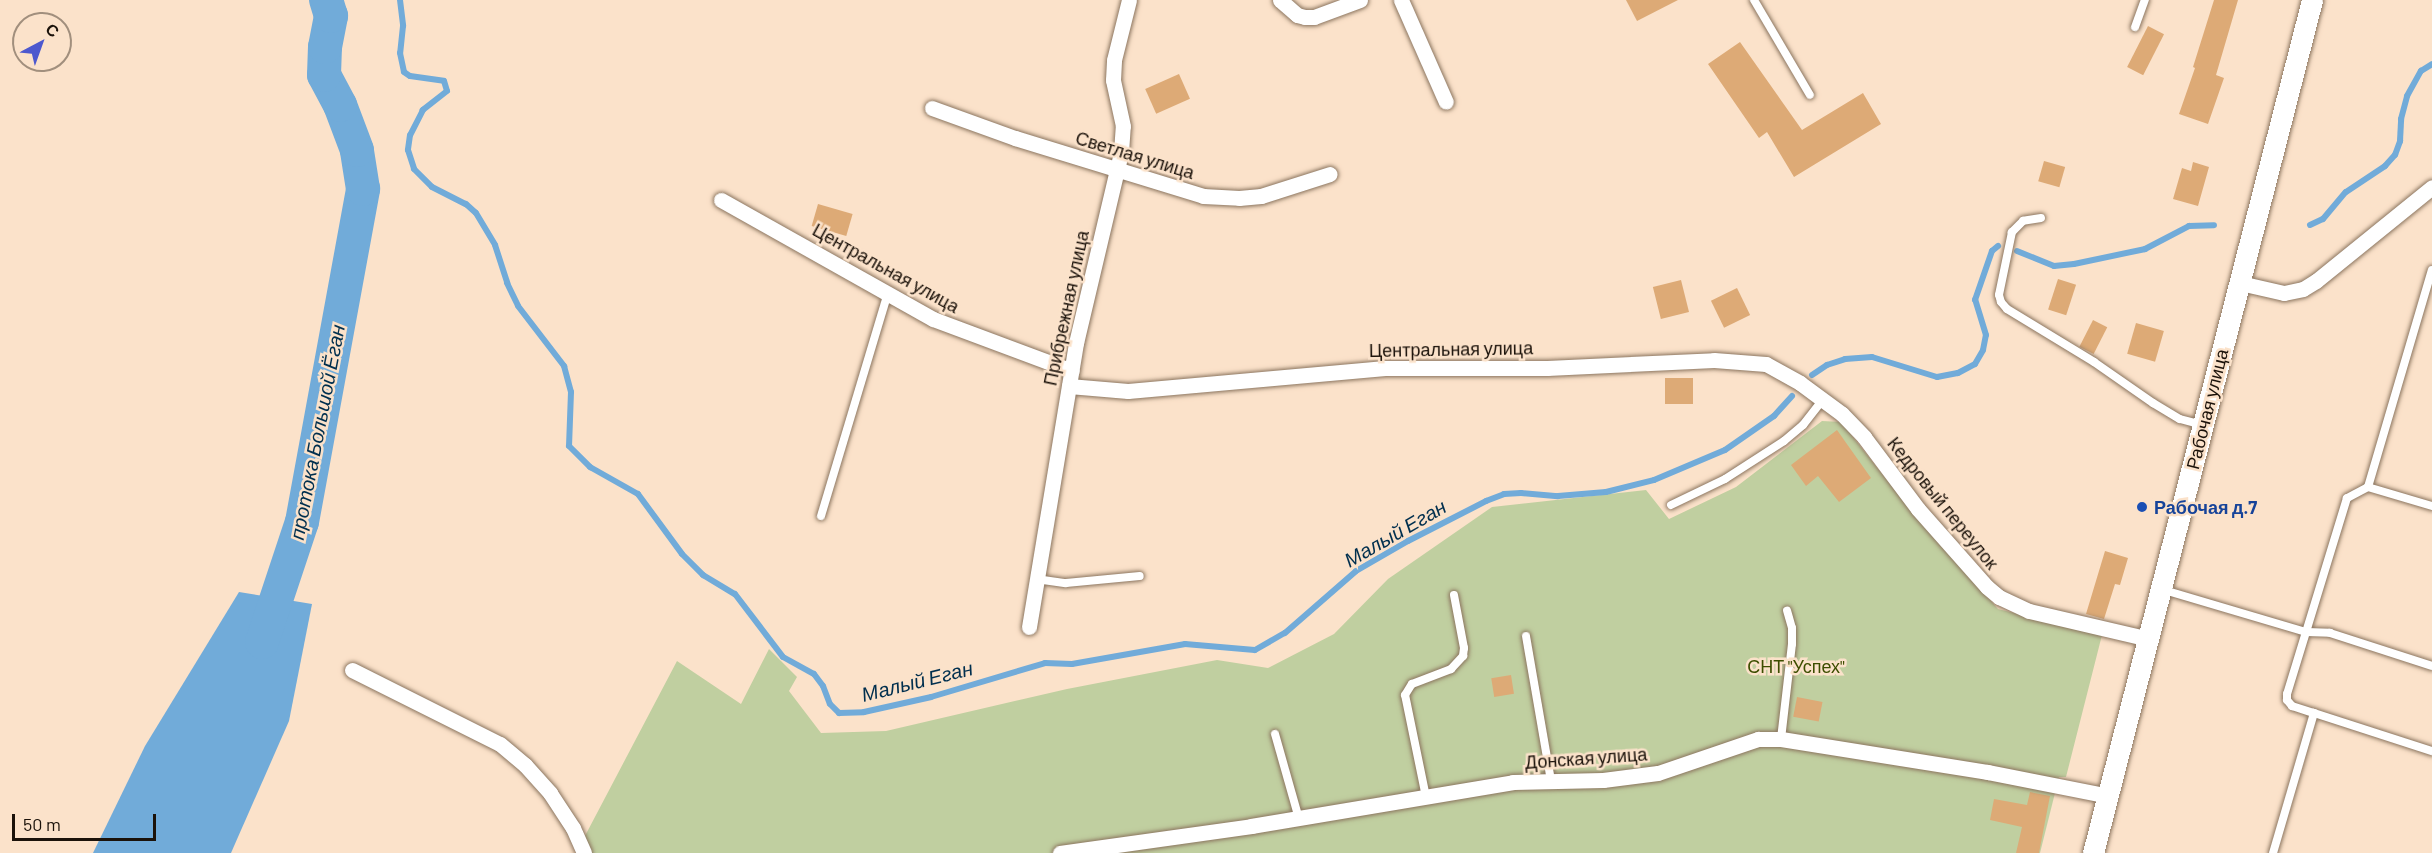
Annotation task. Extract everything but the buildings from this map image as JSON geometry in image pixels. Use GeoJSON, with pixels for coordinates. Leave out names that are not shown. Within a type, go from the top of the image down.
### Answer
{"type":"FeatureCollection","features":[{"type":"Feature","properties":{"kind":"street","name":"Прибрежная улица"},"geometry":{"type":"LineString","coordinates":[[1029,627],[1071,378],[1117,168],[1123,126],[1113,80],[1114,60],[1129,0]]}},
{"type":"Feature","properties":{"kind":"street"},"geometry":{"type":"LineString","coordinates":[[1280,0],[1297,15],[1305,17],[1314,17],[1360,0]]}},
{"type":"Feature","properties":{"kind":"street"},"geometry":{"type":"LineString","coordinates":[[1401,0],[1446,102]]}},
{"type":"Feature","properties":{"kind":"street","name":"Рабочая улица"},"geometry":{"type":"LineString","coordinates":[[2093,853],[2312,0]]}},
{"type":"Feature","properties":{"kind":"street","name":"Светлая улица"},"geometry":{"type":"LineString","coordinates":[[932,108],[1015,138],[1203,196],[1220,198],[1261,196],[1330,174]]}},
{"type":"Feature","properties":{"kind":"street"},"geometry":{"type":"LineString","coordinates":[[2240,283],[2275,292],[2293,292],[2303,289],[2332,269],[2432,187]]}},
{"type":"Feature","properties":{"kind":"street","name":"Центральная улица"},"geometry":{"type":"LineString","coordinates":[[721,200],[933,319],[1071,378],[1128,391],[1385,368],[1547,368],[1714,360],[1766,364],[1783,372],[1823,399]]}},
{"type":"Feature","properties":{"kind":"street","name":"Кедровый переулок"},"geometry":{"type":"LineString","coordinates":[[1823,399],[1864,436],[1918,509],[1987,587],[2000,597],[2029,611],[2149,639]]}},
{"type":"Feature","properties":{"kind":"street"},"geometry":{"type":"LineString","coordinates":[[352,670],[500,744],[525,765],[550,793],[573,828],[584,853]]}},
{"type":"Feature","properties":{"kind":"street","name":"Донская улица"},"geometry":{"type":"LineString","coordinates":[[1060,853],[1299,819],[1513,782],[1603,780],[1658,773],[1737,744],[1758,739],[1781,739],[2049,783],[2109,796]]}},
{"type":"Feature","properties":{"kind":"lane"},"geometry":{"type":"LineString","coordinates":[[1754,0],[1810,95]]}},
{"type":"Feature","properties":{"kind":"lane"},"geometry":{"type":"LineString","coordinates":[[2135,27],[2145,0]]}},
{"type":"Feature","properties":{"kind":"lane"},"geometry":{"type":"LineString","coordinates":[[2041,218],[2023,221],[2008,240],[1998,295],[2001,302],[2007,309],[2094,362],[2160,408],[2180,419],[2203,426]]}},
{"type":"Feature","properties":{"kind":"lane"},"geometry":{"type":"LineString","coordinates":[[2368,487],[2432,270]]}},
{"type":"Feature","properties":{"kind":"lane"},"geometry":{"type":"LineString","coordinates":[[821,516],[888,292]]}},
{"type":"Feature","properties":{"kind":"lane"},"geometry":{"type":"LineString","coordinates":[[1671,505],[1725,479],[1775,448],[1803,425],[1823,399]]}},
{"type":"Feature","properties":{"kind":"lane"},"geometry":{"type":"LineString","coordinates":[[2432,506],[2368,487],[2347,498],[2287,694],[2292,706],[2432,751]]}},
{"type":"Feature","properties":{"kind":"lane"},"geometry":{"type":"LineString","coordinates":[[1036,579],[1066,583],[1140,576]]}},
{"type":"Feature","properties":{"kind":"lane"},"geometry":{"type":"LineString","coordinates":[[2162,589],[2306,632],[2330,633],[2432,666]]}},
{"type":"Feature","properties":{"kind":"lane"},"geometry":{"type":"LineString","coordinates":[[1426,797],[1405,695],[1412,684],[1451,669],[1462,656],[1464,648],[1454,595]]}},
{"type":"Feature","properties":{"kind":"lane"},"geometry":{"type":"LineString","coordinates":[[1781,739],[1792,644],[1792,628],[1787,611]]}},
{"type":"Feature","properties":{"kind":"lane"},"geometry":{"type":"LineString","coordinates":[[1526,636],[1551,782]]}},
{"type":"Feature","properties":{"kind":"lane"},"geometry":{"type":"LineString","coordinates":[[2273,853],[2314,713]]}},
{"type":"Feature","properties":{"kind":"lane"},"geometry":{"type":"LineString","coordinates":[[1275,734],[1299,819]]}},
{"type":"Feature","properties":{"kind":"green space","name":"СНТ \"Успех\""},"geometry":{"type":"Polygon","coordinates":[[[1822,421],[1841,422],[1912,512],[1998,609],[2102,635],[2066,777],[2059,777],[2040,853],[576,853],[677,661],[741,704],[769,649],[797,677],[789,691],[821,733],[886,731],[1067,689],[1217,660],[1268,668],[1334,634],[1388,579],[1492,507],[1646,490],[1669,519],[1736,487],[1822,421]]]}},
{"type":"Feature","properties":{"kind":"water"},"geometry":{"type":"Polygon","coordinates":[[[239,592],[312,604],[289,721],[231,853],[93,853],[145,746],[239,592]]]}},
{"type":"Feature","properties":{"kind":"waterway","name":"протока Большой Ёган"},"geometry":{"type":"LineString","coordinates":[[262,642],[302,522],[363,189],[357,150],[340,105],[324,75],[325,47],[331,16],[326,0]]}},
{"type":"Feature","properties":{"kind":"waterway","name":"Малый Еган"},"geometry":{"type":"LineString","coordinates":[[400,0],[403,26],[400,53],[404,72],[410,76],[444,81],[447,91],[423,110],[410,135],[408,150],[414,169],[432,187],[466,204],[476,213],[495,245],[507,283],[518,306],[564,366],[571,392],[569,446],[590,467],[638,494],[682,554],[703,575],[735,594],[783,657],[814,674],[823,686],[830,704],[839,713],[864,712],[931,697],[1045,663],[1072,664],[1185,644],[1255,650],[1285,633],[1356,571],[1486,501],[1504,494],[1558,496],[1606,492],[1654,480],[1725,450],[1774,416],[1792,396]]}},
{"type":"Feature","properties":{"kind":"waterway","name":"Малый Еган"},"geometry":{"type":"LineString","coordinates":[[2310,225],[2323,219],[2346,192],[2385,166],[2395,155],[2400,141],[2401,119],[2407,96],[2421,71],[2432,64]]}},
{"type":"Feature","properties":{"kind":"waterway","name":"Малый Еган"},"geometry":{"type":"LineString","coordinates":[[2017,251],[2054,266],[2074,264],[2145,249],[2189,226],[2214,225]]}},
{"type":"Feature","properties":{"kind":"waterway","name":"Малый Еган"},"geometry":{"type":"LineString","coordinates":[[1812,375],[1827,365],[1845,359],[1872,357],[1937,377],[1958,373],[1975,364],[1983,350],[1986,335],[1975,300],[1992,251],[1998,246]]}},
{"type":"Feature","properties":{"kind":"place","name":"Рабочая д.7"},"geometry":{"type":"Point","coordinates":[2142,507]}}]}
